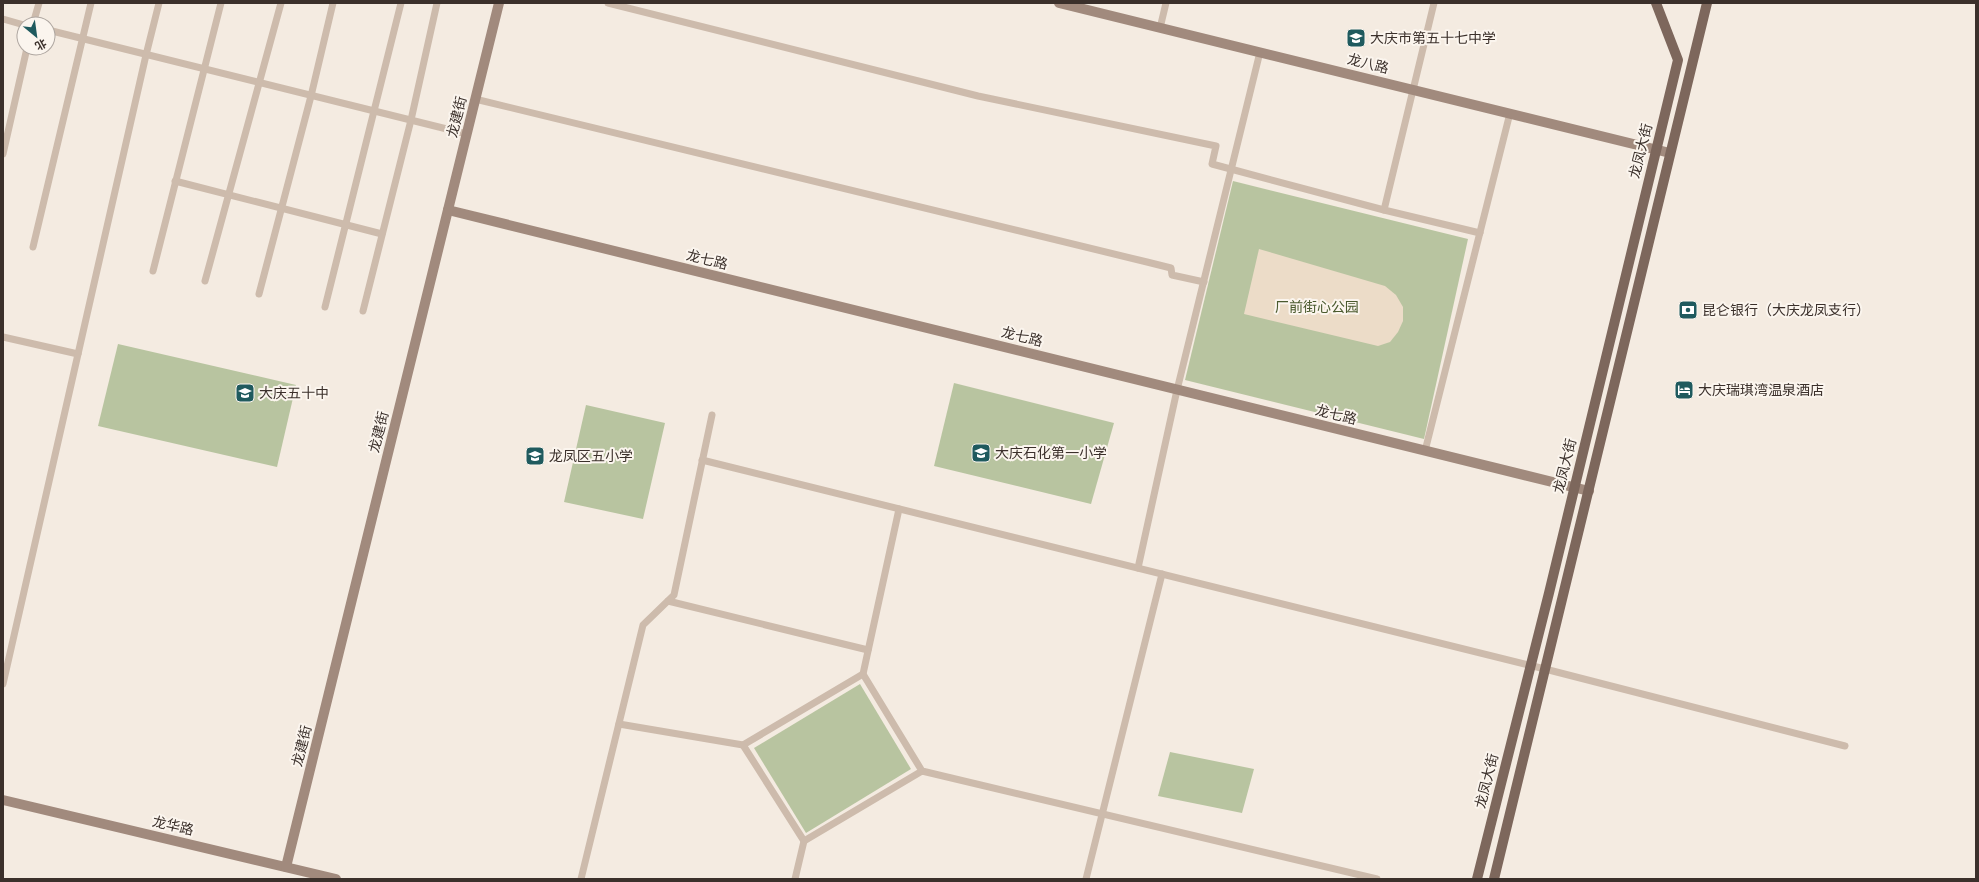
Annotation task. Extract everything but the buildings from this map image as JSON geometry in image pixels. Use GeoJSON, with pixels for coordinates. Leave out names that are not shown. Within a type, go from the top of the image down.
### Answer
{"type":"FeatureCollection","features":[{"type":"Feature","properties":{"kind":"main road","name":"龙凤大街"},"geometry":{"type":"LineString","coordinates":[[1477,879],[1531,666],[1678,60],[1656,3]]}},
{"type":"Feature","properties":{"kind":"main road","name":"龙凤大街"},"geometry":{"type":"LineString","coordinates":[[1494,879],[1707,3]]}},
{"type":"Feature","properties":{"kind":"street"},"geometry":{"type":"LineString","coordinates":[[35,16],[39,3]]}},
{"type":"Feature","properties":{"kind":"street"},"geometry":{"type":"LineString","coordinates":[[33,247],[91,3]]}},
{"type":"Feature","properties":{"kind":"street"},"geometry":{"type":"LineString","coordinates":[[3,684],[159,3]]}},
{"type":"Feature","properties":{"kind":"street"},"geometry":{"type":"LineString","coordinates":[[154,271],[175,181],[221,3]]}},
{"type":"Feature","properties":{"kind":"street"},"geometry":{"type":"LineString","coordinates":[[205,281],[281,3]]}},
{"type":"Feature","properties":{"kind":"street"},"geometry":{"type":"LineString","coordinates":[[259,294],[311,96],[332,3]]}},
{"type":"Feature","properties":{"kind":"street"},"geometry":{"type":"LineString","coordinates":[[325,307],[375,112],[401,3]]}},
{"type":"Feature","properties":{"kind":"street"},"geometry":{"type":"LineString","coordinates":[[363,311],[411,120],[437,3]]}},
{"type":"Feature","properties":{"kind":"street","name":"龙建街"},"geometry":{"type":"LineString","coordinates":[[286,867],[499,3]]}},
{"type":"Feature","properties":{"kind":"street"},"geometry":{"type":"LineString","coordinates":[[608,3],[978,96],[1216,146],[1212,164],[1232,168],[1384,210],[1480,233]]}},
{"type":"Feature","properties":{"kind":"street","name":"龙八路"},"geometry":{"type":"LineString","coordinates":[[1059,3],[1670,153]]}},
{"type":"Feature","properties":{"kind":"street"},"geometry":{"type":"LineString","coordinates":[[1160,28],[1166,3]]}},
{"type":"Feature","properties":{"kind":"street"},"geometry":{"type":"LineString","coordinates":[[1384,210],[1434,3]]}},
{"type":"Feature","properties":{"kind":"street"},"geometry":{"type":"LineString","coordinates":[[3,19],[16,22]]}},
{"type":"Feature","properties":{"kind":"street"},"geometry":{"type":"LineString","coordinates":[[56,32],[467,134]]}},
{"type":"Feature","properties":{"kind":"street"},"geometry":{"type":"LineString","coordinates":[[1138,568],[1178,390],[1260,52]]}},
{"type":"Feature","properties":{"kind":"street"},"geometry":{"type":"LineString","coordinates":[[3,154],[25,56]]}},
{"type":"Feature","properties":{"kind":"street"},"geometry":{"type":"LineString","coordinates":[[475,99],[1140,260],[1171,268],[1172,275],[1204,282]]}},
{"type":"Feature","properties":{"kind":"street"},"geometry":{"type":"LineString","coordinates":[[1425,451],[1510,113]]}},
{"type":"Feature","properties":{"kind":"street"},"geometry":{"type":"LineString","coordinates":[[175,181],[382,234]]}},
{"type":"Feature","properties":{"kind":"street","name":"龙七路"},"geometry":{"type":"LineString","coordinates":[[448,210],[1589,491]]}},
{"type":"Feature","properties":{"kind":"street"},"geometry":{"type":"LineString","coordinates":[[3,337],[78,354]]}},
{"type":"Feature","properties":{"kind":"street"},"geometry":{"type":"LineString","coordinates":[[580,879],[644,624],[674,595],[712,415]]}},
{"type":"Feature","properties":{"kind":"street"},"geometry":{"type":"LineString","coordinates":[[702,460],[1545,669],[1845,746]]}},
{"type":"Feature","properties":{"kind":"street"},"geometry":{"type":"LineString","coordinates":[[899,509],[863,674],[922,771]]}},
{"type":"Feature","properties":{"kind":"street"},"geometry":{"type":"LineString","coordinates":[[1086,879],[1162,574]]}},
{"type":"Feature","properties":{"kind":"street"},"geometry":{"type":"LineString","coordinates":[[668,600],[868,650]]}},
{"type":"Feature","properties":{"kind":"street"},"geometry":{"type":"LineString","coordinates":[[619,724],[743,745],[863,674]]}},
{"type":"Feature","properties":{"kind":"street"},"geometry":{"type":"LineString","coordinates":[[743,745],[804,841],[795,879]]}},
{"type":"Feature","properties":{"kind":"street"},"geometry":{"type":"LineString","coordinates":[[804,841],[922,771],[1377,879]]}},
{"type":"Feature","properties":{"kind":"street","name":"龙华路"},"geometry":{"type":"LineString","coordinates":[[3,800],[336,879]]}},
{"type":"Feature","properties":{"kind":"green space","name":"厂前街心公园"},"geometry":{"type":"Polygon","coordinates":[[[1233,181],[1468,239],[1424,439],[1185,380],[1233,181]]]}},
{"type":"Feature","properties":{"kind":"green space"},"geometry":{"type":"Polygon","coordinates":[[[118,344],[296,385],[277,467],[98,426],[118,344]]]}},
{"type":"Feature","properties":{"kind":"green space"},"geometry":{"type":"Polygon","coordinates":[[[954,383],[1114,423],[1091,504],[934,466],[954,383]]]}},
{"type":"Feature","properties":{"kind":"green space"},"geometry":{"type":"Polygon","coordinates":[[[586,405],[665,423],[643,519],[564,502],[586,405]]]}},
{"type":"Feature","properties":{"kind":"green space"},"geometry":{"type":"Polygon","coordinates":[[[860,684],[911,769],[806,833],[754,748],[860,684]]]}},
{"type":"Feature","properties":{"kind":"green space"},"geometry":{"type":"Polygon","coordinates":[[[1170,752],[1254,769],[1242,813],[1158,796],[1170,752]]]}},
{"type":"Feature","properties":{"kind":"shaded area"},"geometry":{"type":"Polygon","coordinates":[[[1259,249],[1385,286],[1396,295],[1403,307],[1403,321],[1398,332],[1390,342],[1378,346],[1244,314],[1259,249]]]}},
{"type":"Feature","properties":{"kind":"place","name":"大庆市第五十七中学"},"geometry":{"type":"Point","coordinates":[1356,38]}},
{"type":"Feature","properties":{"kind":"place","name":"昆仑银行（大庆龙凤支行）"},"geometry":{"type":"Point","coordinates":[1688,310]}},
{"type":"Feature","properties":{"kind":"place","name":"大庆瑞琪湾温泉酒店"},"geometry":{"type":"Point","coordinates":[1684,390]}},
{"type":"Feature","properties":{"kind":"place","name":"大庆五十中"},"geometry":{"type":"Point","coordinates":[245,393]}},
{"type":"Feature","properties":{"kind":"place","name":"大庆石化第一小学"},"geometry":{"type":"Point","coordinates":[981,453]}},
{"type":"Feature","properties":{"kind":"place","name":"龙凤区五小学"},"geometry":{"type":"Point","coordinates":[535,456]}}]}
